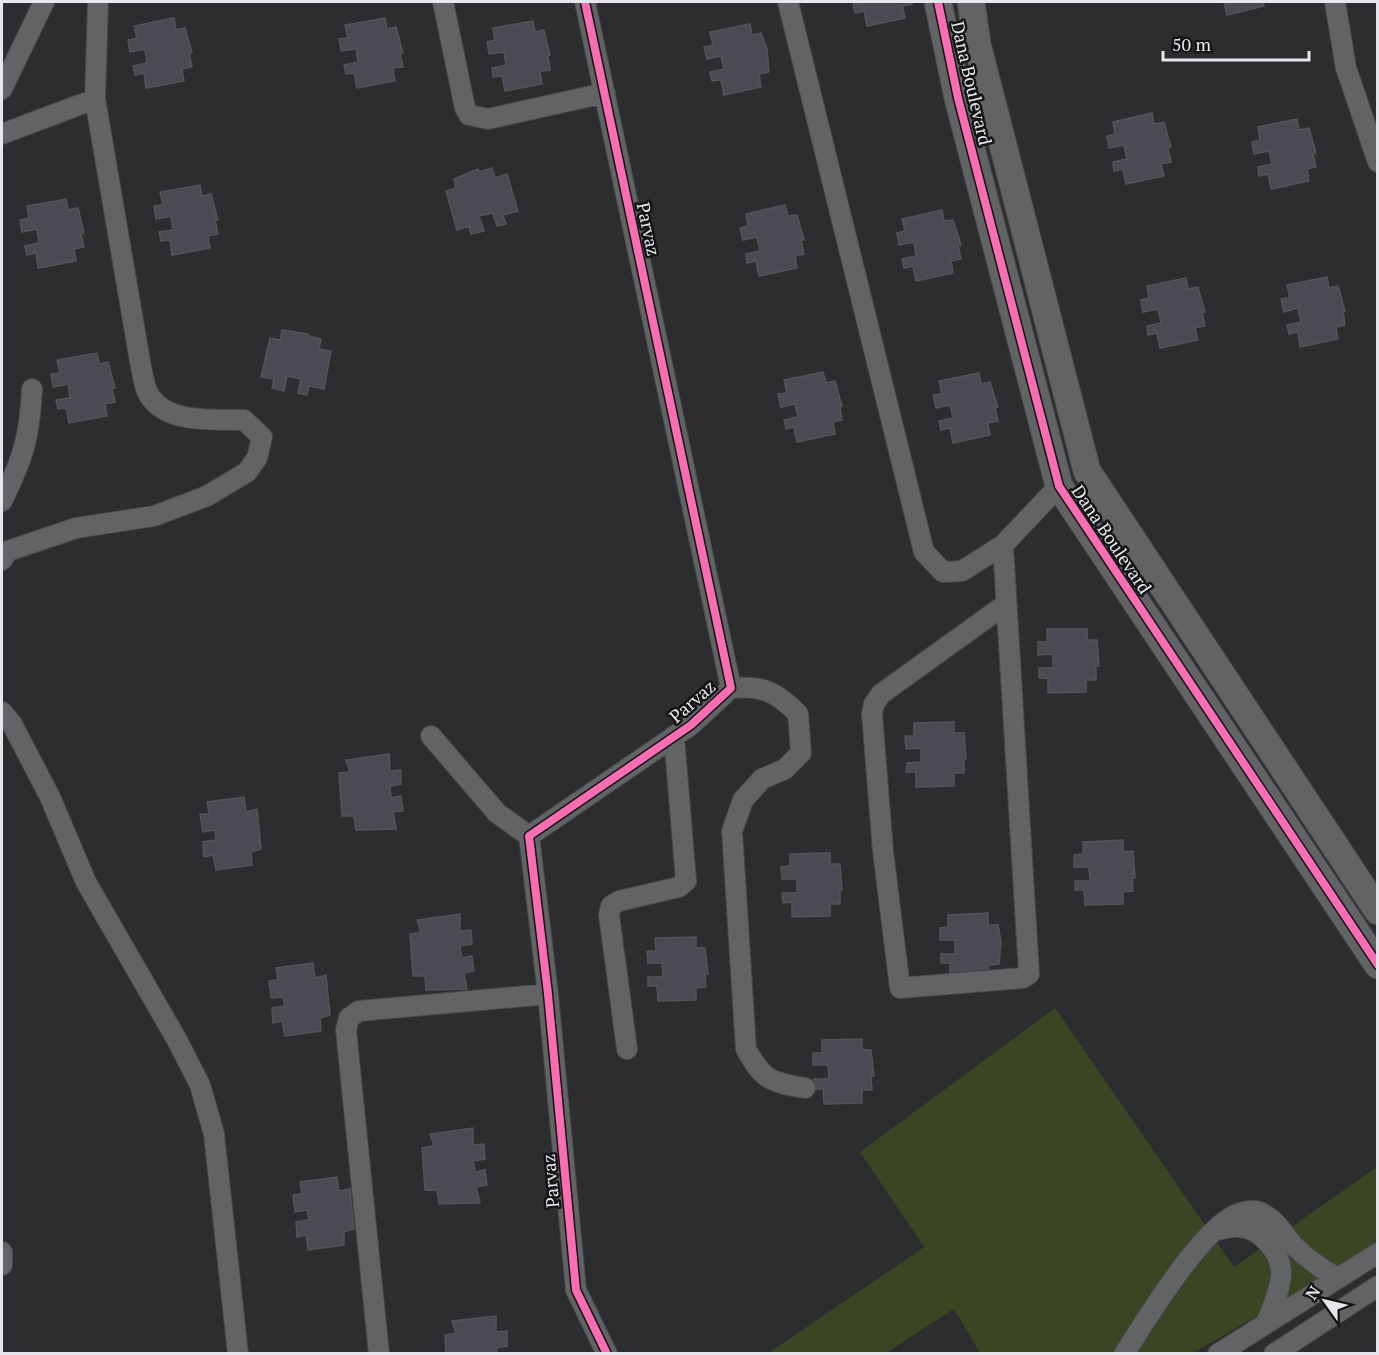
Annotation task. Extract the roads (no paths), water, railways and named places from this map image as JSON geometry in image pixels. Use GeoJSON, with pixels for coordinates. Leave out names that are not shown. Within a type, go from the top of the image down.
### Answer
{"type":"FeatureCollection","features":[{"type":"Feature","properties":{"kind":"street"},"geometry":{"type":"LineString","coordinates":[[2,88],[44,2]]}},
{"type":"Feature","properties":{"kind":"street"},"geometry":{"type":"LineString","coordinates":[[2,560],[8,551],[76,528],[154,516],[207,496],[247,472],[257,458],[262,437],[244,420],[198,419],[169,413],[150,398],[141,367],[94,99],[98,2]]}},
{"type":"Feature","properties":{"kind":"street"},"geometry":{"type":"LineString","coordinates":[[443,2],[465,108],[470,115],[488,119],[605,93]]}},
{"type":"Feature","properties":{"kind":"street","name":"Parvaz"},"geometry":{"type":"LineString","coordinates":[[585,2],[731,688],[674,736],[529,836],[548,994],[576,1290],[607,1353]]}},
{"type":"Feature","properties":{"kind":"street"},"geometry":{"type":"LineString","coordinates":[[788,2],[924,552],[943,572],[962,572],[1003,545],[1059,486]]}},
{"type":"Feature","properties":{"kind":"street","name":"Dana Boulevard"},"geometry":{"type":"LineString","coordinates":[[938,2],[958,98],[1059,486],[1377,965]]}},
{"type":"Feature","properties":{"kind":"street","name":"Dana Boulevard"},"geometry":{"type":"LineString","coordinates":[[971,2],[977,44],[1087,471],[1377,911]]}},
{"type":"Feature","properties":{"kind":"street"},"geometry":{"type":"LineString","coordinates":[[1335,2],[1346,68],[1377,162]]}},
{"type":"Feature","properties":{"kind":"street"},"geometry":{"type":"LineString","coordinates":[[2,134],[94,99]]}},
{"type":"Feature","properties":{"kind":"street"},"geometry":{"type":"LineString","coordinates":[[2,501],[16,472],[30,429],[32,389]]}},
{"type":"Feature","properties":{"kind":"street"},"geometry":{"type":"LineString","coordinates":[[1003,545],[1029,974],[1023,978],[900,988],[883,852],[872,714],[874,704],[881,694],[1006,604]]}},
{"type":"Feature","properties":{"kind":"street"},"geometry":{"type":"LineString","coordinates":[[731,688],[752,686],[782,697],[798,714],[801,753],[785,769],[762,779],[743,800],[732,831],[746,1049],[757,1070],[772,1083],[805,1088]]}},
{"type":"Feature","properties":{"kind":"street"},"geometry":{"type":"LineString","coordinates":[[2,712],[12,724],[50,797],[86,882],[177,1040],[200,1085],[214,1134],[238,1353]]}},
{"type":"Feature","properties":{"kind":"street"},"geometry":{"type":"LineString","coordinates":[[431,736],[497,813],[529,836]]}},
{"type":"Feature","properties":{"kind":"street"},"geometry":{"type":"LineString","coordinates":[[627,1049],[609,915],[611,906],[619,901],[679,887],[686,881],[674,736]]}},
{"type":"Feature","properties":{"kind":"street"},"geometry":{"type":"LineString","coordinates":[[379,1353],[346,1030],[349,1018],[359,1011],[548,994]]}},
{"type":"Feature","properties":{"kind":"street"},"geometry":{"type":"LineString","coordinates":[[1125,1353],[1176,1279],[1216,1230],[1234,1215],[1250,1210],[1263,1214],[1274,1221],[1309,1259],[1337,1277]]}},
{"type":"Feature","properties":{"kind":"street"},"geometry":{"type":"LineString","coordinates":[[1216,1230],[1239,1227],[1252,1230],[1279,1258],[1281,1276],[1267,1321]]}},
{"type":"Feature","properties":{"kind":"street"},"geometry":{"type":"LineString","coordinates":[[2,1252],[2,1265]]}},
{"type":"Feature","properties":{"kind":"street"},"geometry":{"type":"LineString","coordinates":[[1218,1353],[1377,1253]]}},
{"type":"Feature","properties":{"kind":"street"},"geometry":{"type":"LineString","coordinates":[[1275,1353],[1377,1286]]}}]}
